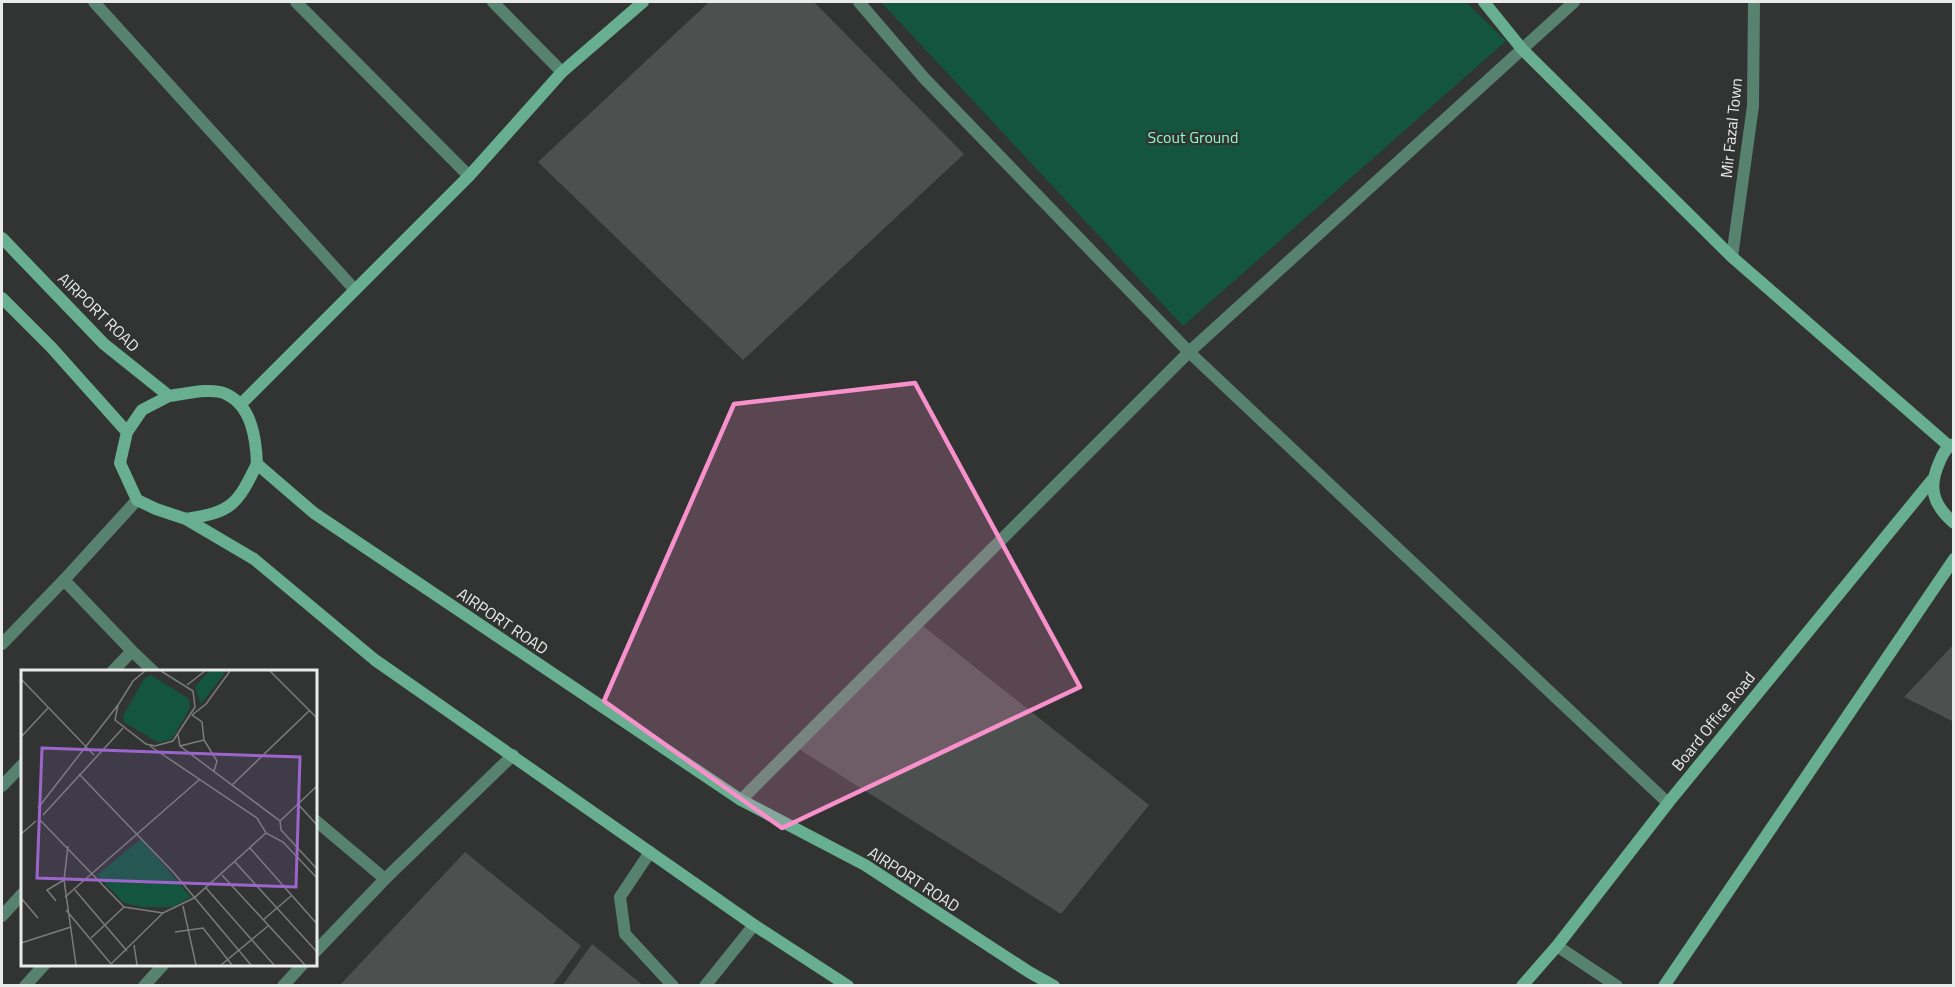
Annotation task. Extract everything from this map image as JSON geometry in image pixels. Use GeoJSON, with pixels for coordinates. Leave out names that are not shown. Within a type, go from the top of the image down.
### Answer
{"type":"FeatureCollection","features":[{"type":"Feature","properties":{"kind":"main road"},"geometry":{"type":"LineString","coordinates":[[241,404],[469,176],[562,72],[643,2]]}},
{"type":"Feature","properties":{"kind":"main road"},"geometry":{"type":"LineString","coordinates":[[1484,2],[1522,49],[1732,257],[1951,445]]}},
{"type":"Feature","properties":{"kind":"main road","name":"AIRPORT ROAD"},"geometry":{"type":"LineString","coordinates":[[2,238],[104,344],[169,396]]}},
{"type":"Feature","properties":{"kind":"main road"},"geometry":{"type":"LineString","coordinates":[[2,298],[51,347],[127,432]]}},
{"type":"Feature","properties":{"kind":"main road"},"geometry":{"type":"LineString","coordinates":[[186,519],[210,515],[229,508],[244,490],[257,464],[256,436],[241,404],[225,393],[198,392],[169,396],[142,410],[127,432],[120,463],[138,500],[186,519],[254,560],[375,660],[754,926],[848,986]]}},
{"type":"Feature","properties":{"kind":"main road","name":"Board Office Road"},"geometry":{"type":"LineString","coordinates":[[1522,986],[1557,946],[1668,803],[1932,480],[1944,451],[1951,445]]}},
{"type":"Feature","properties":{"kind":"main road","name":"AIRPORT ROAD"},"geometry":{"type":"LineString","coordinates":[[257,464],[314,513],[741,800],[865,865],[1054,986]]}},
{"type":"Feature","properties":{"kind":"main road"},"geometry":{"type":"LineString","coordinates":[[1932,480],[1935,499],[1943,514],[1953,523]]}},
{"type":"Feature","properties":{"kind":"main road"},"geometry":{"type":"LineString","coordinates":[[1664,986],[1953,559]]}},
{"type":"Feature","properties":{"kind":"street"},"geometry":{"type":"LineString","coordinates":[[94,2],[355,290]]}},
{"type":"Feature","properties":{"kind":"street"},"geometry":{"type":"LineString","coordinates":[[296,2],[469,176]]}},
{"type":"Feature","properties":{"kind":"street"},"geometry":{"type":"LineString","coordinates":[[493,2],[562,72]]}},
{"type":"Feature","properties":{"kind":"street"},"geometry":{"type":"LineString","coordinates":[[859,2],[924,78],[1189,352],[1668,803]]}},
{"type":"Feature","properties":{"kind":"street"},"geometry":{"type":"LineString","coordinates":[[741,800],[1189,352],[1574,2]]}},
{"type":"Feature","properties":{"kind":"street","name":"Mir Fazal Town"},"geometry":{"type":"LineString","coordinates":[[1732,257],[1753,106],[1754,2]]}},
{"type":"Feature","properties":{"kind":"street"},"geometry":{"type":"LineString","coordinates":[[4,636],[64,580],[138,500]]}},
{"type":"Feature","properties":{"kind":"street"},"geometry":{"type":"LineString","coordinates":[[64,580],[152,670]]}},
{"type":"Feature","properties":{"kind":"street"},"geometry":{"type":"LineString","coordinates":[[114,670],[132,651]]}},
{"type":"Feature","properties":{"kind":"street"},"geometry":{"type":"LineString","coordinates":[[316,951],[385,879],[513,755]]}},
{"type":"Feature","properties":{"kind":"street"},"geometry":{"type":"LineString","coordinates":[[2,786],[21,766]]}},
{"type":"Feature","properties":{"kind":"street"},"geometry":{"type":"LineString","coordinates":[[316,821],[385,879]]}},
{"type":"Feature","properties":{"kind":"street"},"geometry":{"type":"LineString","coordinates":[[650,852],[620,897],[625,934],[673,986]]}},
{"type":"Feature","properties":{"kind":"street"},"geometry":{"type":"LineString","coordinates":[[2,916],[21,895]]}},
{"type":"Feature","properties":{"kind":"street"},"geometry":{"type":"LineString","coordinates":[[705,986],[754,926]]}},
{"type":"Feature","properties":{"kind":"street"},"geometry":{"type":"LineString","coordinates":[[1557,946],[1617,986]]}},
{"type":"Feature","properties":{"kind":"street"},"geometry":{"type":"LineString","coordinates":[[25,986],[43,966]]}},
{"type":"Feature","properties":{"kind":"street"},"geometry":{"type":"LineString","coordinates":[[144,986],[162,966]]}},
{"type":"Feature","properties":{"kind":"street"},"geometry":{"type":"LineString","coordinates":[[283,986],[301,966]]}},
{"type":"Feature","properties":{"kind":"highlighted area"},"geometry":{"type":"Polygon","coordinates":[[[915,383],[1080,687],[782,828],[604,701],[734,404],[915,383]]]}},
{"type":"Feature","properties":{"kind":"green space","name":"Scout Ground"},"geometry":{"type":"Polygon","coordinates":[[[881,2],[1466,2],[1506,41],[1183,326],[881,2]]]}},
{"type":"Feature","properties":{"kind":"building"},"geometry":{"type":"Polygon","coordinates":[[[709,2],[814,2],[964,154],[743,360],[538,162],[709,2]]]}},
{"type":"Feature","properties":{"kind":"building"},"geometry":{"type":"Polygon","coordinates":[[[918,622],[1149,805],[1061,914],[794,746],[918,622]]]}},
{"type":"Feature","properties":{"kind":"building"},"geometry":{"type":"Polygon","coordinates":[[[1954,644],[1954,722],[1904,697],[1954,644]]]}},
{"type":"Feature","properties":{"kind":"building"},"geometry":{"type":"Polygon","coordinates":[[[465,852],[581,946],[552,986],[339,986],[465,852]]]}},
{"type":"Feature","properties":{"kind":"building"},"geometry":{"type":"Polygon","coordinates":[[[592,944],[644,986],[562,986],[592,944]]]}}]}
